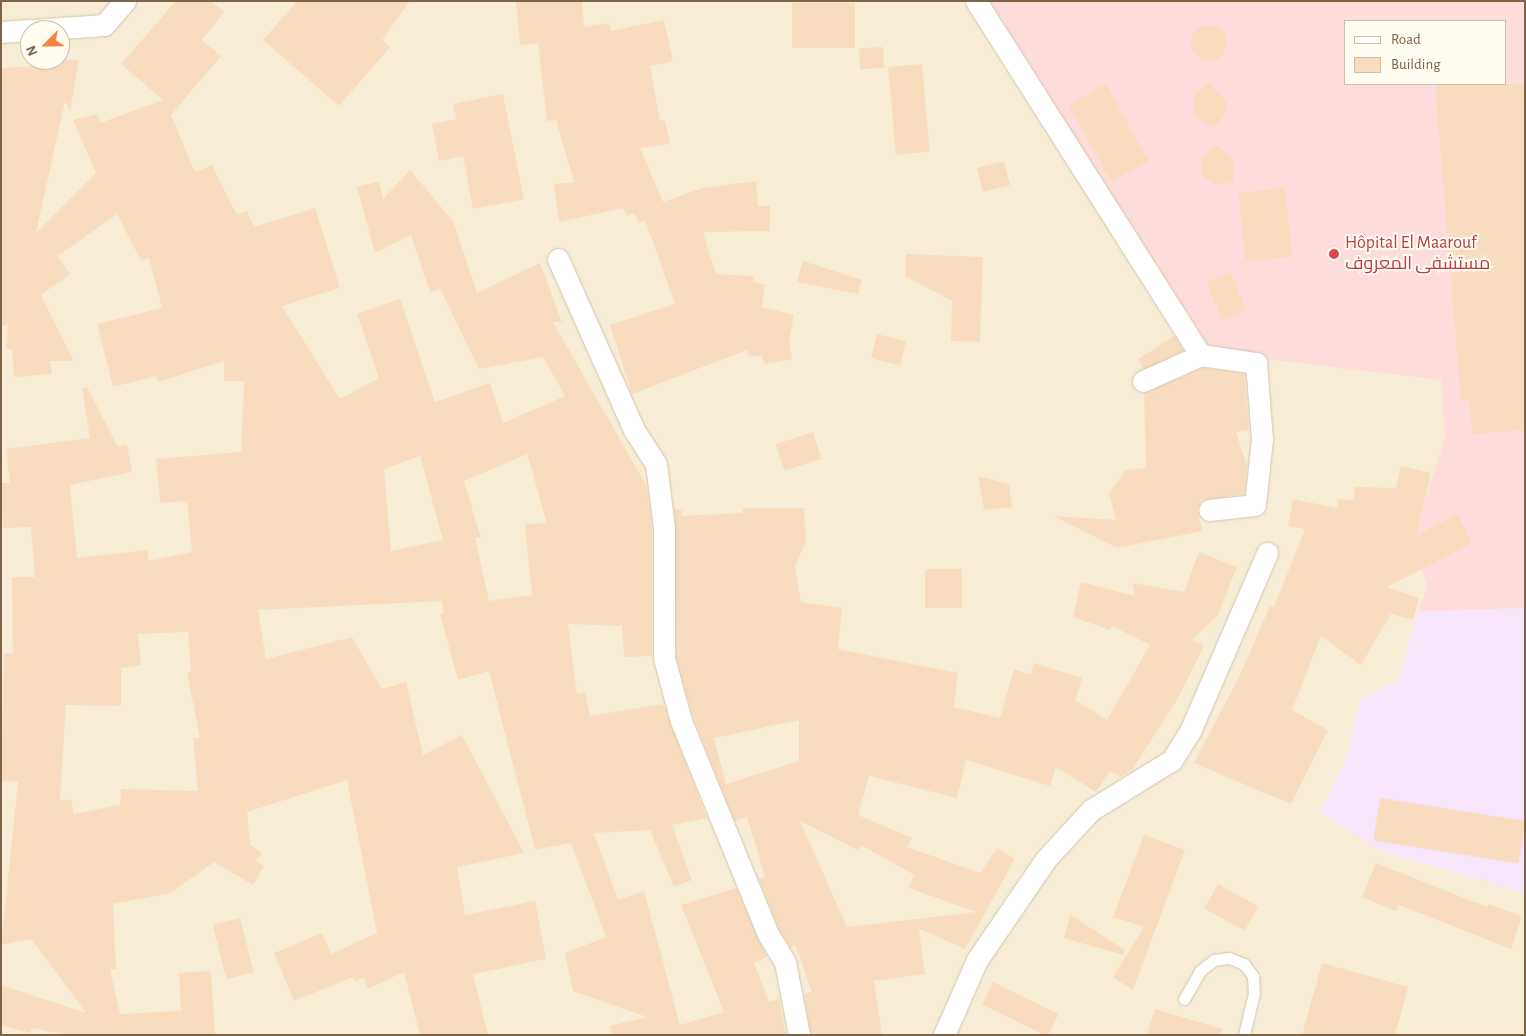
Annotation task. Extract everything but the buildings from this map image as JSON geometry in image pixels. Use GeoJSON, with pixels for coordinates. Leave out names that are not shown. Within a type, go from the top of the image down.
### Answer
{"type":"FeatureCollection","features":[{"type":"Feature","properties":{"kind":"street"},"geometry":{"type":"LineString","coordinates":[[70,27],[104,25],[125,1]]}},
{"type":"Feature","properties":{"kind":"street"},"geometry":{"type":"LineString","coordinates":[[976,1],[1201,355]]}},
{"type":"Feature","properties":{"kind":"street"},"geometry":{"type":"LineString","coordinates":[[1,32],[20,31]]}},
{"type":"Feature","properties":{"kind":"street"},"geometry":{"type":"LineString","coordinates":[[558,259],[634,430],[656,464],[664,526],[667,614],[664,658],[681,721],[768,934],[785,962],[799,1035]]}},
{"type":"Feature","properties":{"kind":"street"},"geometry":{"type":"LineString","coordinates":[[1144,381],[1201,355],[1256,363],[1262,439],[1255,505],[1209,510]]}},
{"type":"Feature","properties":{"kind":"street"},"geometry":{"type":"LineString","coordinates":[[944,1035],[977,960],[1046,859],[1091,810],[1172,760],[1191,729],[1268,553]]}},
{"type":"Feature","properties":{"kind":"lane"},"geometry":{"type":"LineString","coordinates":[[1184,999],[1200,971],[1214,960],[1229,958],[1244,964],[1253,976],[1254,993],[1244,1035]]}},
{"type":"Feature","properties":{"kind":"shaded area"},"geometry":{"type":"Polygon","coordinates":[[[1,1],[1525,1],[1525,1035],[1,1035],[1,1]]]}},
{"type":"Feature","properties":{"kind":"shaded area","name":"Hôpital El Maarouf مستشفى المعروف"},"geometry":{"type":"Polygon","coordinates":[[[985,1],[1525,1],[1525,608],[1419,611],[1427,585],[1412,541],[1445,438],[1441,380],[1208,352],[985,1]]]}},
{"type":"Feature","properties":{"kind":"shaded area"},"geometry":{"type":"Polygon","coordinates":[[[1525,608],[1525,893],[1379,850],[1320,812],[1345,762],[1361,698],[1398,681],[1419,611],[1525,608]]]}},
{"type":"Feature","properties":{"kind":"place","name":"Hôpital El Maarouf مستشفى المعروف"},"geometry":{"type":"Point","coordinates":[1334,254]}}]}
